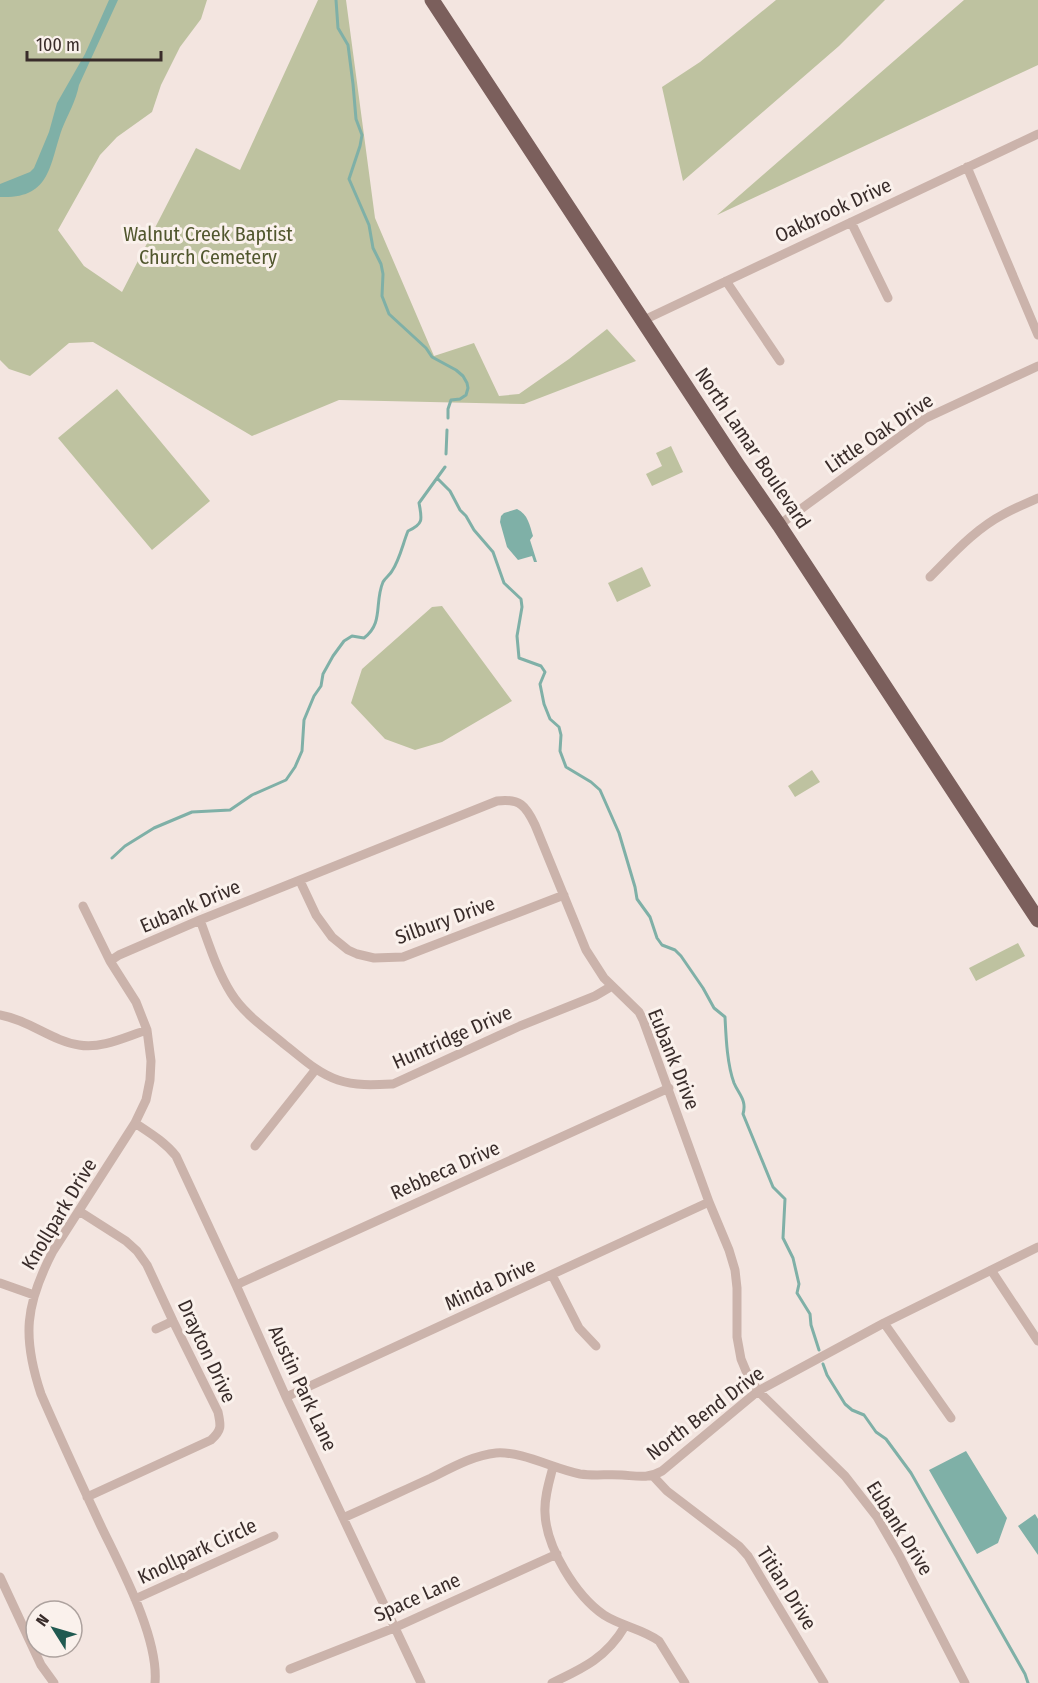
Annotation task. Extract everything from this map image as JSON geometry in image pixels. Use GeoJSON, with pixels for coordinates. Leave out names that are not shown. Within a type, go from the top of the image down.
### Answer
{"type":"FeatureCollection","features":[{"type":"Feature","properties":{"kind":"main road","name":"North Lamar Boulevard"},"geometry":{"type":"LineString","coordinates":[[432,0],[1038,920]]}},
{"type":"Feature","properties":{"kind":"street","name":"Oakbrook Drive"},"geometry":{"type":"LineString","coordinates":[[644,320],[1038,134]]}},
{"type":"Feature","properties":{"kind":"street"},"geometry":{"type":"LineString","coordinates":[[967,167],[1038,335]]}},
{"type":"Feature","properties":{"kind":"street"},"geometry":{"type":"LineString","coordinates":[[851,222],[888,298]]}},
{"type":"Feature","properties":{"kind":"street"},"geometry":{"type":"LineString","coordinates":[[726,281],[780,361]]}},
{"type":"Feature","properties":{"kind":"street","name":"Little Oak Drive"},"geometry":{"type":"LineString","coordinates":[[779,525],[924,419],[1038,366]]}},
{"type":"Feature","properties":{"kind":"street"},"geometry":{"type":"LineString","coordinates":[[930,578],[963,544],[984,527],[1004,514],[1038,498]]}},
{"type":"Feature","properties":{"kind":"street","name":"Eubank Drive"},"geometry":{"type":"LineString","coordinates":[[110,961],[200,920],[497,801],[511,800],[521,804],[530,814],[586,950],[596,968],[644,1020],[735,1270],[737,1337],[746,1371],[758,1391],[822,1451],[845,1476],[876,1517],[899,1555],[965,1683]]}},
{"type":"Feature","properties":{"kind":"street","name":"Silbury Drive"},"geometry":{"type":"LineString","coordinates":[[300,881],[316,915],[332,938],[348,950],[374,958],[403,957],[564,895]]}},
{"type":"Feature","properties":{"kind":"street","name":"Knollpark Drive"},"geometry":{"type":"LineString","coordinates":[[83,906],[110,961],[136,1002],[147,1030],[151,1061],[150,1080],[146,1100],[135,1123],[53,1251],[42,1273],[30,1312],[29,1351],[33,1371],[46,1405],[135,1599],[153,1654],[155,1683]]}},
{"type":"Feature","properties":{"kind":"street","name":"Huntridge Drive"},"geometry":{"type":"LineString","coordinates":[[200,920],[231,992],[253,1018],[316,1069],[336,1079],[357,1084],[370,1086],[393,1084],[520,1026],[595,996],[612,986]]}},
{"type":"Feature","properties":{"kind":"street"},"geometry":{"type":"LineString","coordinates":[[0,1015],[20,1020],[79,1046],[110,1043],[147,1030]]}},
{"type":"Feature","properties":{"kind":"street"},"geometry":{"type":"LineString","coordinates":[[255,1146],[316,1069]]}},
{"type":"Feature","properties":{"kind":"street","name":"Rebbeca Drive"},"geometry":{"type":"LineString","coordinates":[[236,1285],[669,1088]]}},
{"type":"Feature","properties":{"kind":"street","name":"Austin Park Lane"},"geometry":{"type":"LineString","coordinates":[[135,1123],[161,1140],[176,1156],[420,1683]]}},
{"type":"Feature","properties":{"kind":"street","name":"Minda Drive"},"geometry":{"type":"LineString","coordinates":[[286,1397],[709,1202]]}},
{"type":"Feature","properties":{"kind":"street","name":"Drayton Drive"},"geometry":{"type":"LineString","coordinates":[[78,1211],[126,1241],[147,1265],[218,1412],[221,1425],[218,1433],[211,1440],[87,1497]]}},
{"type":"Feature","properties":{"kind":"street","name":"North Bend Drive"},"geometry":{"type":"LineString","coordinates":[[343,1518],[457,1466],[494,1453],[522,1456],[583,1474],[653,1476],[758,1391],[884,1323],[1038,1247]]}},
{"type":"Feature","properties":{"kind":"street"},"geometry":{"type":"LineString","coordinates":[[991,1270],[1038,1341]]}},
{"type":"Feature","properties":{"kind":"street"},"geometry":{"type":"LineString","coordinates":[[552,1275],[579,1329],[596,1346]]}},
{"type":"Feature","properties":{"kind":"street"},"geometry":{"type":"LineString","coordinates":[[0,1283],[34,1295]]}},
{"type":"Feature","properties":{"kind":"street"},"geometry":{"type":"LineString","coordinates":[[156,1329],[173,1321]]}},
{"type":"Feature","properties":{"kind":"street"},"geometry":{"type":"LineString","coordinates":[[884,1323],[951,1418]]}},
{"type":"Feature","properties":{"kind":"street"},"geometry":{"type":"LineString","coordinates":[[553,1467],[544,1510],[546,1526],[557,1554],[578,1590],[604,1615],[659,1641],[685,1683]]}},
{"type":"Feature","properties":{"kind":"street","name":"Titian Drive"},"geometry":{"type":"LineString","coordinates":[[653,1476],[667,1491],[739,1546],[748,1556],[824,1683]]}},
{"type":"Feature","properties":{"kind":"street","name":"Knollpark Circle"},"geometry":{"type":"LineString","coordinates":[[135,1599],[274,1536]]}},
{"type":"Feature","properties":{"kind":"street","name":"Space Lane"},"geometry":{"type":"LineString","coordinates":[[290,1669],[394,1628],[557,1554]]}},
{"type":"Feature","properties":{"kind":"street"},"geometry":{"type":"LineString","coordinates":[[0,1577],[42,1665],[54,1683]]}},
{"type":"Feature","properties":{"kind":"street"},"geometry":{"type":"LineString","coordinates":[[552,1683],[583,1669],[601,1656],[616,1641],[625,1626]]}},
{"type":"Feature","properties":{"kind":"green space","name":"Walnut Creek Baptist Church Cemetery"},"geometry":{"type":"Polygon","coordinates":[[[0,0],[207,0],[201,19],[180,47],[161,85],[152,112],[117,137],[100,155],[58,230],[84,266],[122,292],[196,148],[240,170],[318,0],[346,0],[375,218],[434,356],[474,343],[499,396],[519,394],[607,329],[636,361],[524,404],[339,400],[252,436],[93,342],[69,343],[30,376],[9,369],[0,360],[0,0]]]}},
{"type":"Feature","properties":{"kind":"green space"},"geometry":{"type":"Polygon","coordinates":[[[776,0],[885,0],[839,46],[683,181],[662,87],[700,62],[776,0]]]}},
{"type":"Feature","properties":{"kind":"green space"},"geometry":{"type":"Polygon","coordinates":[[[964,0],[1038,0],[1038,65],[717,215],[964,0]]]}},
{"type":"Feature","properties":{"kind":"green space"},"geometry":{"type":"Polygon","coordinates":[[[117,389],[210,501],[152,550],[58,438],[117,389]]]}},
{"type":"Feature","properties":{"kind":"green space"},"geometry":{"type":"Polygon","coordinates":[[[671,446],[683,472],[652,486],[646,474],[662,466],[656,453],[671,446]]]}},
{"type":"Feature","properties":{"kind":"green space"},"geometry":{"type":"Polygon","coordinates":[[[642,567],[651,586],[617,602],[608,583],[642,567]]]}},
{"type":"Feature","properties":{"kind":"green space"},"geometry":{"type":"Polygon","coordinates":[[[442,606],[512,701],[442,742],[415,750],[385,739],[351,703],[362,669],[432,607],[442,606]]]}},
{"type":"Feature","properties":{"kind":"green space"},"geometry":{"type":"Polygon","coordinates":[[[812,770],[820,782],[795,797],[788,786],[812,770]]]}},
{"type":"Feature","properties":{"kind":"green space"},"geometry":{"type":"Polygon","coordinates":[[[1018,943],[1025,956],[976,981],[969,968],[1018,943]]]}},
{"type":"Feature","properties":{"kind":"water"},"geometry":{"type":"Polygon","coordinates":[[[109,0],[118,0],[79,85],[45,178],[39,186],[29,192],[17,196],[0,197],[0,184],[30,172],[34,168],[49,132],[57,103],[85,54],[109,0]]]}},
{"type":"Feature","properties":{"kind":"water"},"geometry":{"type":"Polygon","coordinates":[[[517,509],[524,514],[530,524],[533,536],[530,540],[537,562],[534,562],[532,556],[518,560],[507,547],[500,522],[501,516],[517,509]]]}},
{"type":"Feature","properties":{"kind":"water"},"geometry":{"type":"Polygon","coordinates":[[[966,1451],[1007,1518],[998,1543],[977,1554],[929,1470],[966,1451]]]}},
{"type":"Feature","properties":{"kind":"water"},"geometry":{"type":"Polygon","coordinates":[[[1035,1514],[1038,1519],[1038,1555],[1018,1526],[1035,1514]]]}},
{"type":"Feature","properties":{"kind":"waterway"},"geometry":{"type":"LineString","coordinates":[[336,0],[338,28],[348,45],[356,119],[362,135],[349,179],[369,225],[373,248],[381,264],[382,296],[389,314],[426,348],[432,357],[456,370],[467,383],[466,395],[460,399],[451,400],[448,418]]}},
{"type":"Feature","properties":{"kind":"waterway"},"geometry":{"type":"LineString","coordinates":[[446,454],[447,430]]}},
{"type":"Feature","properties":{"kind":"waterway"},"geometry":{"type":"LineString","coordinates":[[112,858],[125,846],[154,828],[192,812],[230,810],[252,795],[286,780],[302,751],[304,720],[321,686],[323,674],[344,641],[352,636],[364,638],[374,626],[383,582],[395,566],[408,531],[417,526],[421,520],[419,503],[445,467]]}},
{"type":"Feature","properties":{"kind":"waterway"},"geometry":{"type":"LineString","coordinates":[[437,478],[450,491],[474,530],[493,552],[504,583],[521,599],[522,607],[517,636],[519,658],[541,666],[545,672],[540,684],[544,704],[550,719],[559,727],[560,751],[566,767],[600,790],[619,833],[637,899],[650,917],[657,938],[662,945],[675,950],[681,956],[714,1008],[725,1017],[727,1050],[732,1076],[743,1101],[743,1114],[773,1187],[785,1199],[783,1238],[793,1258],[799,1284],[797,1293],[810,1314],[819,1350]]}},
{"type":"Feature","properties":{"kind":"waterway"},"geometry":{"type":"LineString","coordinates":[[823,1364],[845,1404],[864,1415],[876,1432],[886,1439],[911,1473],[1028,1683]]}}]}
